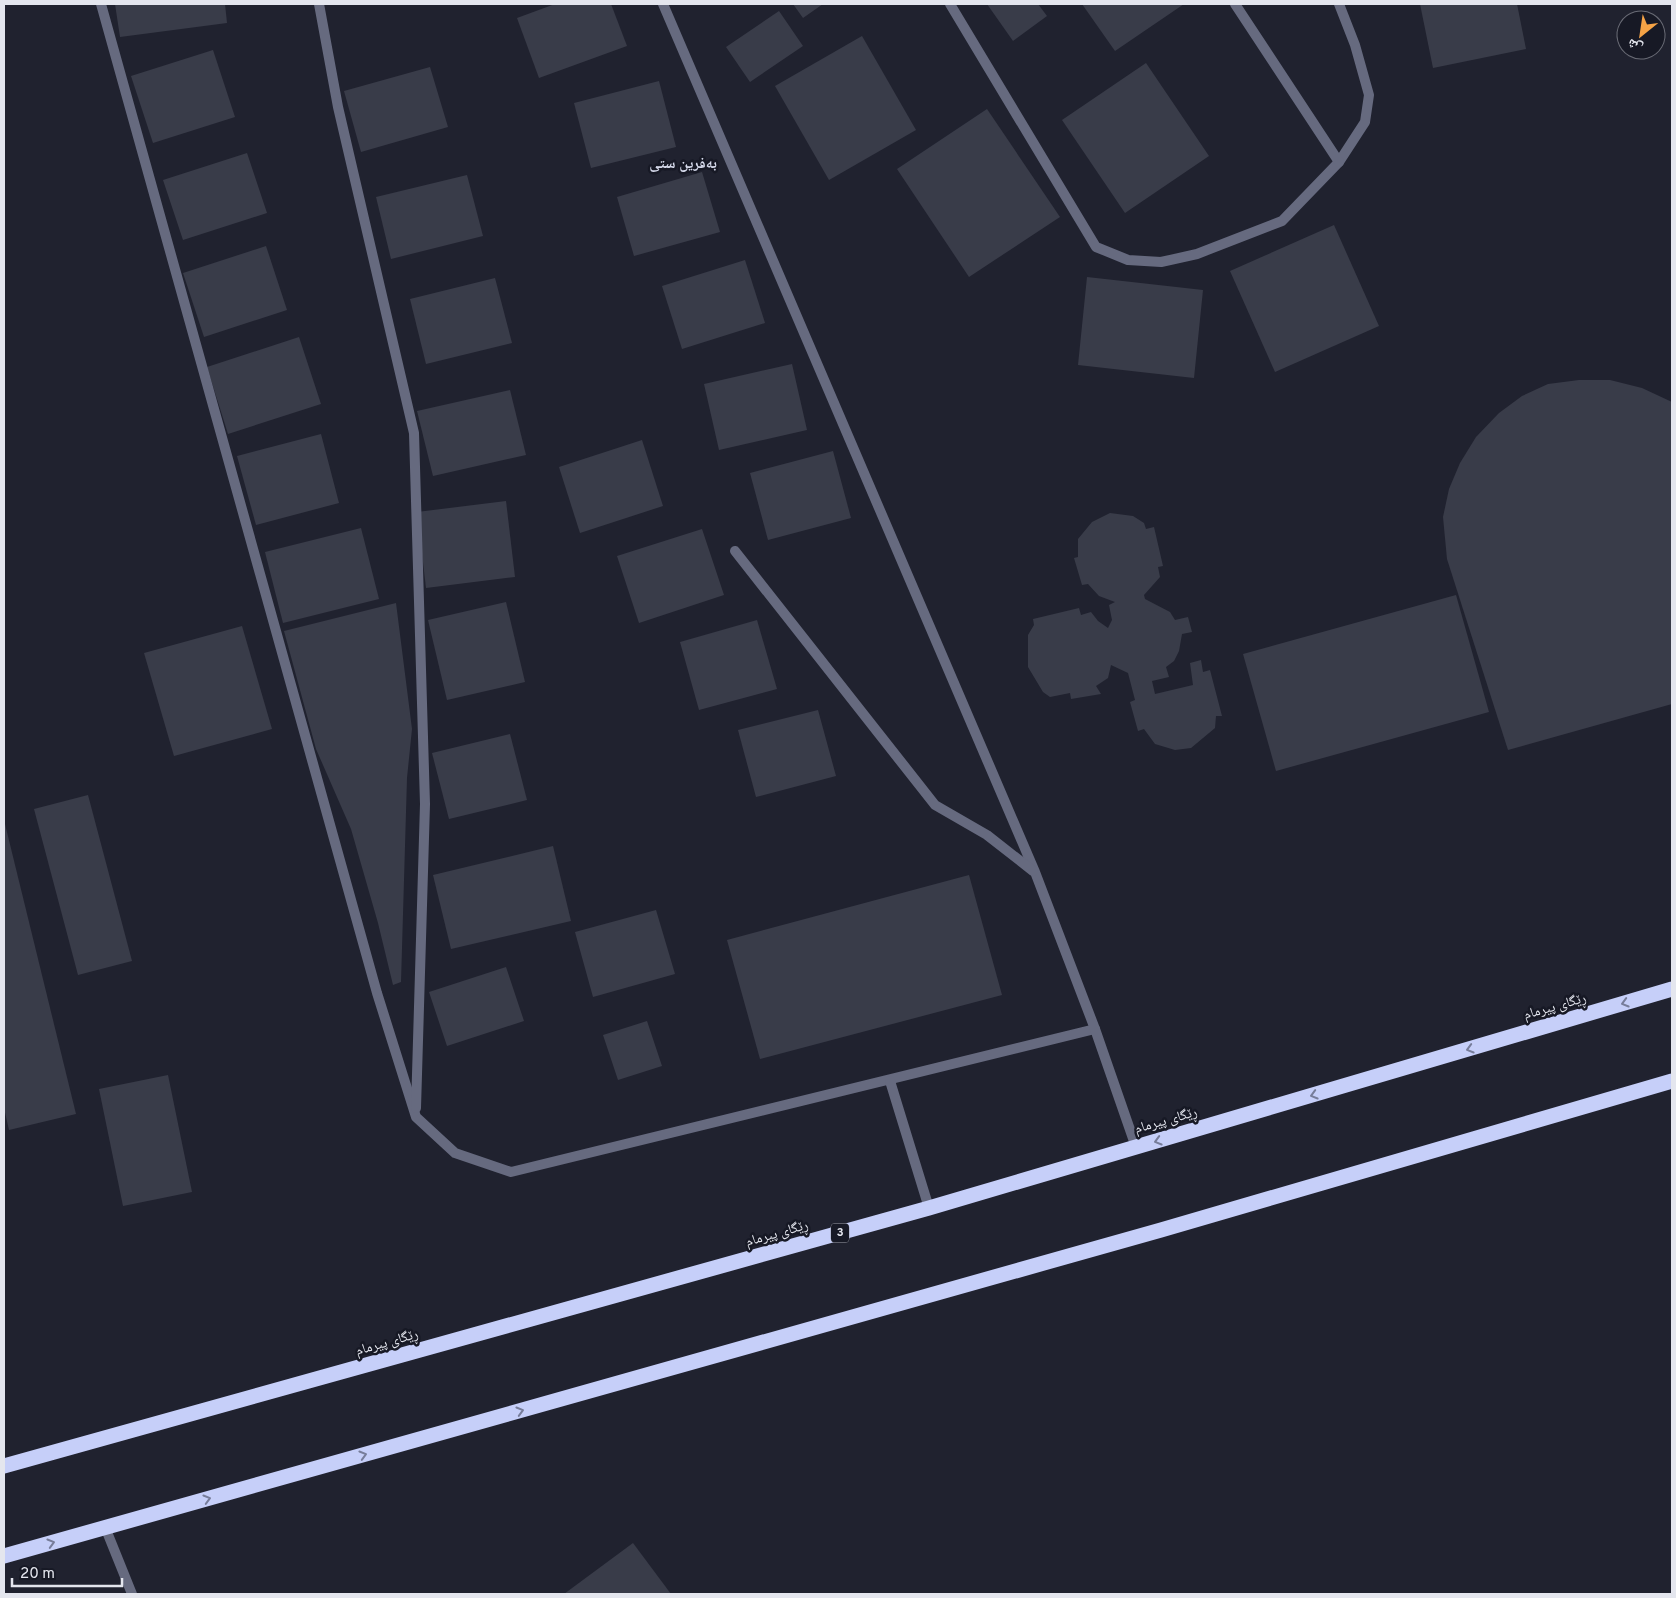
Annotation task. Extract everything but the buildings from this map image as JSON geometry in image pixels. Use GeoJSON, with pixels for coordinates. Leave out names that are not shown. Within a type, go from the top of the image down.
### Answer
{"type":"FeatureCollection","features":[{"type":"Feature","properties":{"kind":"highway","name":"ڕێگای پیرمام"},"geometry":{"type":"LineString","coordinates":[[4,1466],[929,1208],[1672,989]]}},
{"type":"Feature","properties":{"kind":"highway"},"geometry":{"type":"LineString","coordinates":[[4,1556],[1161,1230],[1672,1081]]}},
{"type":"Feature","properties":{"kind":"street"},"geometry":{"type":"LineString","coordinates":[[101,4],[377,993],[416,1117],[455,1153],[511,1172],[1095,1029]]}},
{"type":"Feature","properties":{"kind":"street"},"geometry":{"type":"LineString","coordinates":[[319,4],[338,107],[414,433],[424,804],[416,1117]]}},
{"type":"Feature","properties":{"kind":"street"},"geometry":{"type":"LineString","coordinates":[[664,4],[1034,872],[1095,1029],[1136,1147]]}},
{"type":"Feature","properties":{"kind":"street"},"geometry":{"type":"LineString","coordinates":[[950,4],[1096,247],[1128,260],[1162,262],[1197,254],[1282,221],[1339,162],[1366,122],[1369,95],[1355,46],[1339,4]]}},
{"type":"Feature","properties":{"kind":"street"},"geometry":{"type":"LineString","coordinates":[[1236,4],[1339,162]]}},
{"type":"Feature","properties":{"kind":"street"},"geometry":{"type":"LineString","coordinates":[[735,551],[935,805],[987,836],[1034,872]]}},
{"type":"Feature","properties":{"kind":"street"},"geometry":{"type":"LineString","coordinates":[[890,1080],[929,1208]]}},
{"type":"Feature","properties":{"kind":"street"},"geometry":{"type":"LineString","coordinates":[[105,1527],[132,1594]]}},
{"type":"Feature","properties":{"kind":"district","name":"به‌فرین ستی"},"geometry":{"type":"Point","coordinates":[683,164]}}]}
